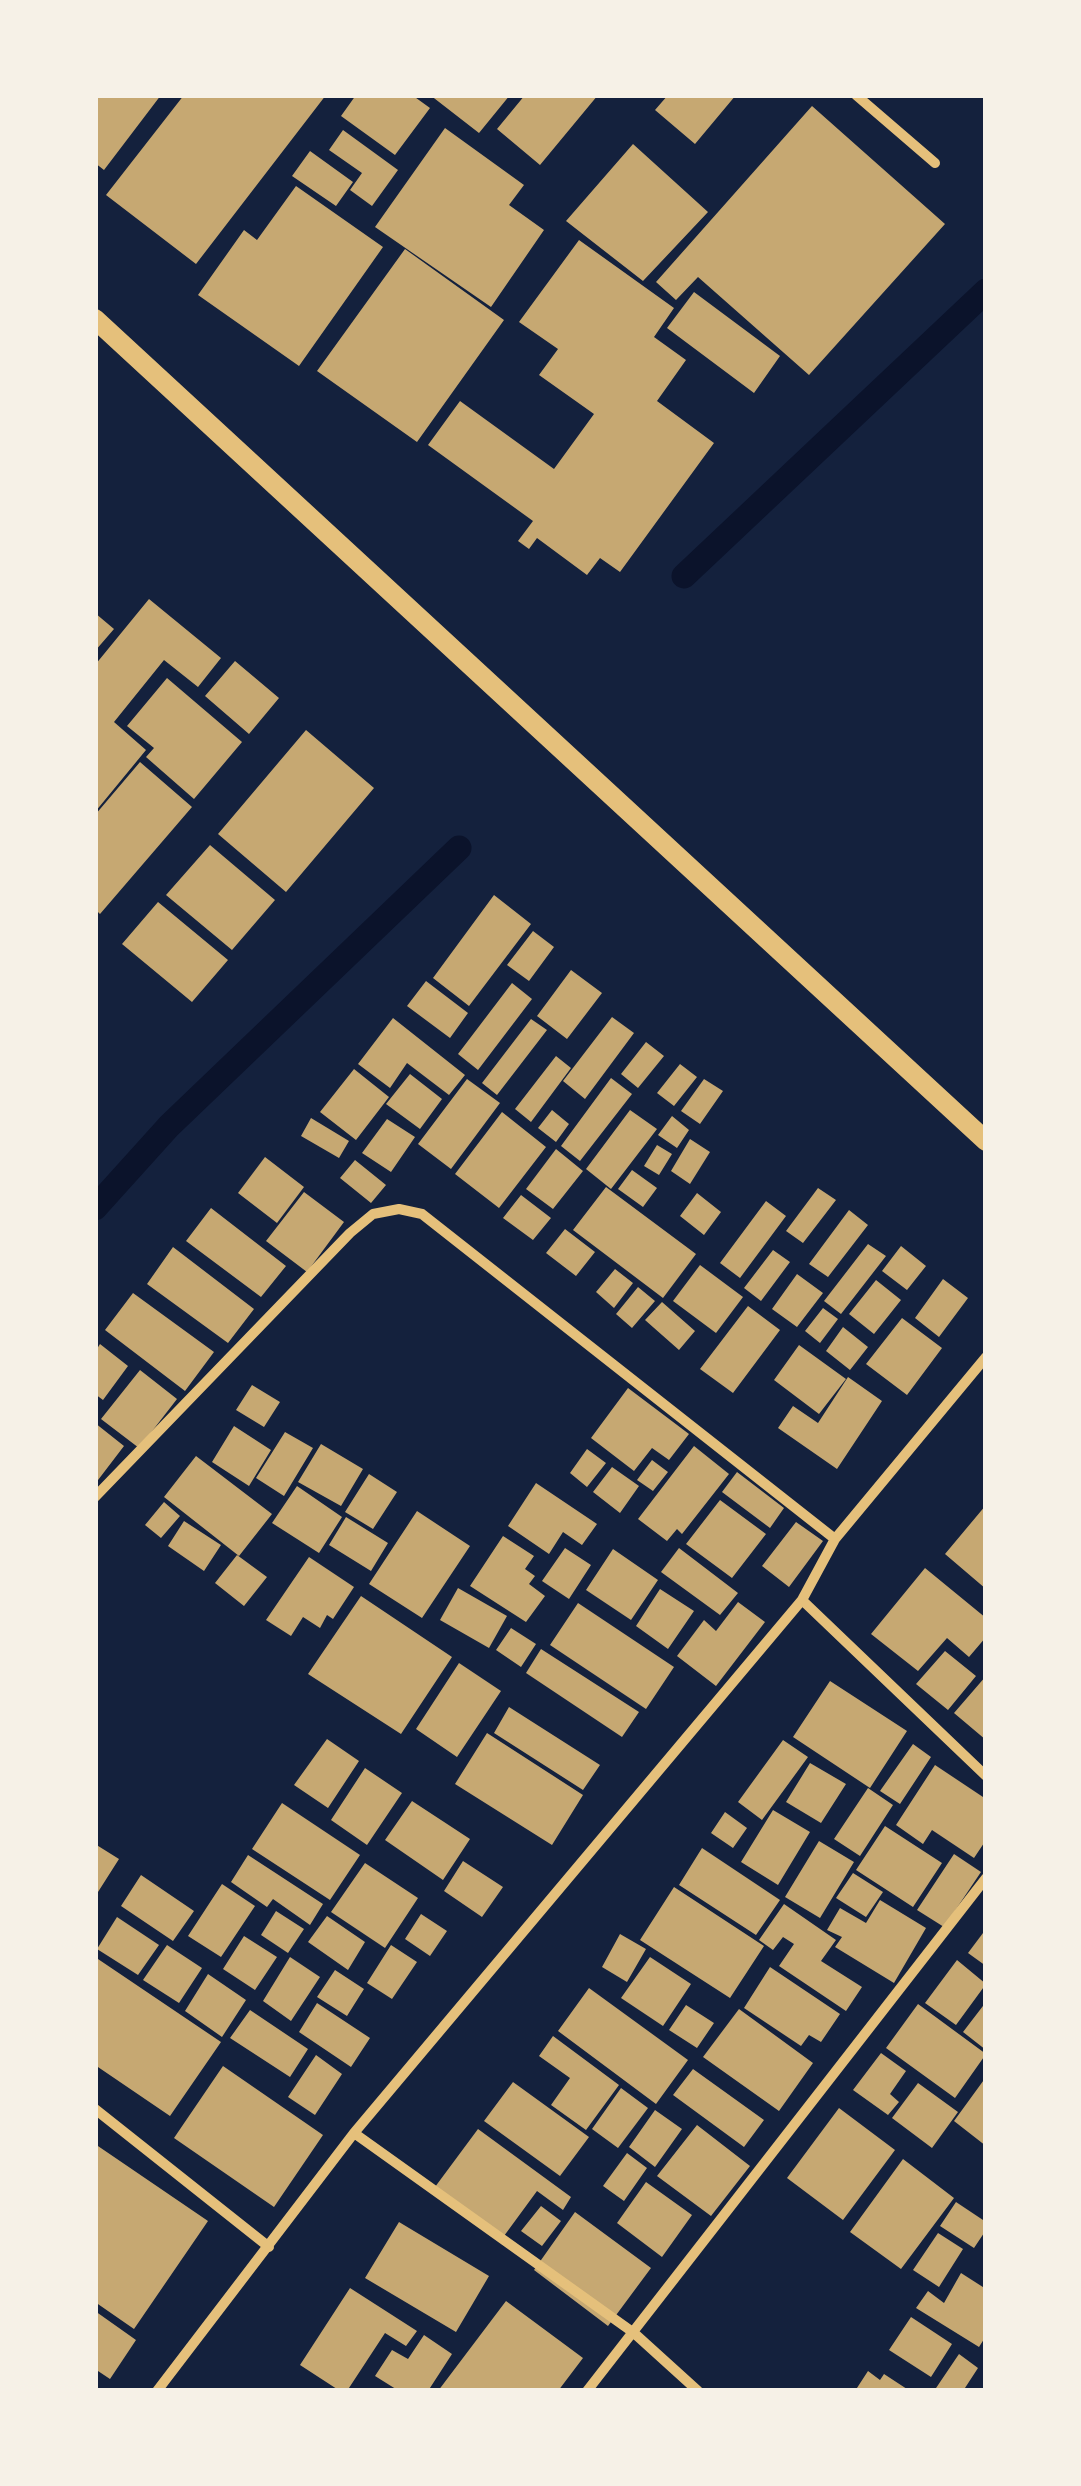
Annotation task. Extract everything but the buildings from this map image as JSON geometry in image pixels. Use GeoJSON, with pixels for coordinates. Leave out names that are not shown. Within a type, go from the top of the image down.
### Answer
{"type":"FeatureCollection","features":[{"type":"Feature","properties":{"kind":"main road"},"geometry":{"type":"LineString","coordinates":[[95,319],[986,1141]]}},
{"type":"Feature","properties":{"kind":"street"},"geometry":{"type":"LineString","coordinates":[[856,95],[936,163]]}},
{"type":"Feature","properties":{"kind":"street"},"geometry":{"type":"LineString","coordinates":[[95,1497],[350,1233],[373,1214],[399,1209],[422,1214],[835,1539]]}},
{"type":"Feature","properties":{"kind":"street"},"geometry":{"type":"LineString","coordinates":[[158,2391],[354,2133],[802,1600],[835,1539],[986,1357]]}},
{"type":"Feature","properties":{"kind":"street"},"geometry":{"type":"LineString","coordinates":[[802,1600],[986,1776]]}},
{"type":"Feature","properties":{"kind":"street"},"geometry":{"type":"LineString","coordinates":[[587,2391],[986,1878]]}},
{"type":"Feature","properties":{"kind":"street"},"geometry":{"type":"LineString","coordinates":[[95,2110],[269,2247]]}},
{"type":"Feature","properties":{"kind":"street"},"geometry":{"type":"LineString","coordinates":[[354,2133],[634,2333],[698,2391]]}},
{"type":"Feature","properties":{"kind":"waterway"},"geometry":{"type":"LineString","coordinates":[[684,576],[986,291]]}},
{"type":"Feature","properties":{"kind":"waterway"},"geometry":{"type":"LineString","coordinates":[[95,1208],[169,1126],[459,848]]}}]}
